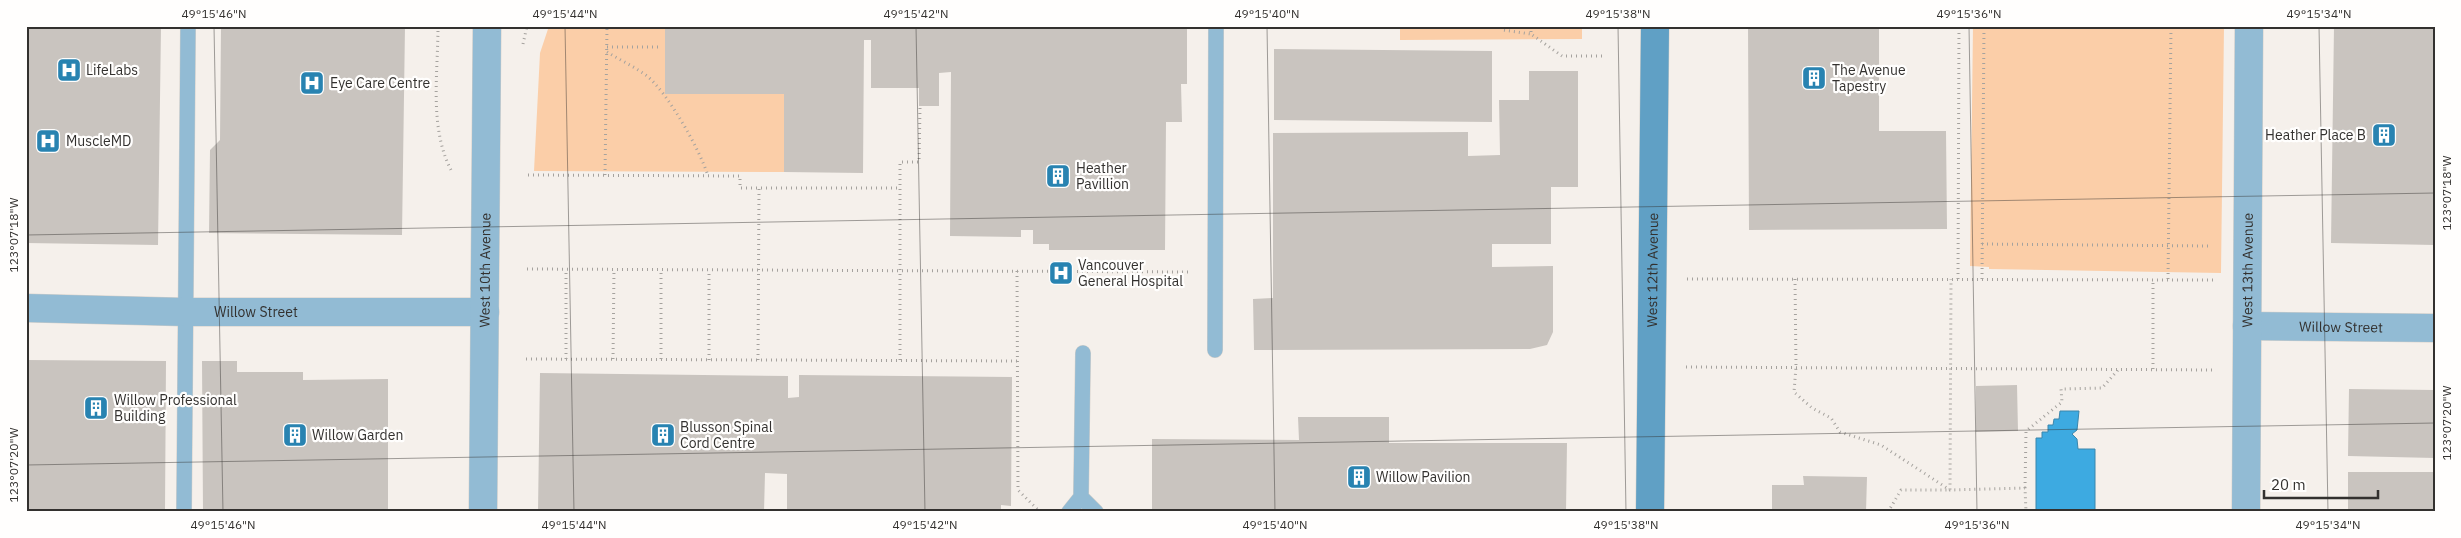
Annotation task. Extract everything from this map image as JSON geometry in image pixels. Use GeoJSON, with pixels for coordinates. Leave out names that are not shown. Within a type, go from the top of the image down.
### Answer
{"type":"FeatureCollection","features":[{"type":"Feature","properties":{"kind":"street","name":"West 10th Avenue"},"geometry":{"type":"LineString","coordinates":[[483,512],[487,26]]}},
{"type":"Feature","properties":{"kind":"street","name":"West 12th Avenue"},"geometry":{"type":"LineString","coordinates":[[1650,512],[1654,26]]}},
{"type":"Feature","properties":{"kind":"street","name":"West 13th Avenue"},"geometry":{"type":"LineString","coordinates":[[2246,512],[2249,26]]}},
{"type":"Feature","properties":{"kind":"street","name":"Willow Street"},"geometry":{"type":"LineString","coordinates":[[26,308],[185,312],[485,312]]}},
{"type":"Feature","properties":{"kind":"street","name":"Willow Street"},"geometry":{"type":"LineString","coordinates":[[2247,326],[2435,328]]}},
{"type":"Feature","properties":{"kind":"lane"},"geometry":{"type":"LineString","coordinates":[[184,512],[188,26]]}},
{"type":"Feature","properties":{"kind":"lane"},"geometry":{"type":"LineString","coordinates":[[1214,350],[1216,26]]}},
{"type":"Feature","properties":{"kind":"lane"},"geometry":{"type":"LineString","coordinates":[[1069,512],[1081,497],[1083,353]]}},
{"type":"Feature","properties":{"kind":"lane"},"geometry":{"type":"LineString","coordinates":[[1081,497],[1096,512]]}},
{"type":"Feature","properties":{"kind":"path"},"geometry":{"type":"LineString","coordinates":[[438,26],[437,130],[442,153],[454,177]]}},
{"type":"Feature","properties":{"kind":"path"},"geometry":{"type":"LineString","coordinates":[[605,175],[607,26]]}},
{"type":"Feature","properties":{"kind":"path"},"geometry":{"type":"LineString","coordinates":[[1502,26],[1503,30],[1531,34],[1562,56],[1602,56]]}},
{"type":"Feature","properties":{"kind":"path"},"geometry":{"type":"LineString","coordinates":[[1531,26],[1531,34]]}},
{"type":"Feature","properties":{"kind":"path"},"geometry":{"type":"LineString","coordinates":[[1958,279],[1959,26]]}},
{"type":"Feature","properties":{"kind":"path"},"geometry":{"type":"LineString","coordinates":[[1982,279],[1984,26]]}},
{"type":"Feature","properties":{"kind":"path"},"geometry":{"type":"LineString","coordinates":[[2168,279],[2171,26]]}},
{"type":"Feature","properties":{"kind":"path"},"geometry":{"type":"LineString","coordinates":[[607,46],[662,47]]}},
{"type":"Feature","properties":{"kind":"path"},"geometry":{"type":"LineString","coordinates":[[607,52],[648,77],[668,102],[702,157],[708,176]]}},
{"type":"Feature","properties":{"kind":"path"},"geometry":{"type":"LineString","coordinates":[[900,360],[900,162],[920,162],[920,108]]}},
{"type":"Feature","properties":{"kind":"path"},"geometry":{"type":"LineString","coordinates":[[528,175],[740,176],[740,188],[900,188]]}},
{"type":"Feature","properties":{"kind":"path"},"geometry":{"type":"LineString","coordinates":[[758,360],[759,188]]}},
{"type":"Feature","properties":{"kind":"path"},"geometry":{"type":"LineString","coordinates":[[1982,244],[2209,246]]}},
{"type":"Feature","properties":{"kind":"path"},"geometry":{"type":"LineString","coordinates":[[527,269],[1192,272]]}},
{"type":"Feature","properties":{"kind":"path"},"geometry":{"type":"LineString","coordinates":[[566,269],[566,359]]}},
{"type":"Feature","properties":{"kind":"path"},"geometry":{"type":"LineString","coordinates":[[614,269],[614,359]]}},
{"type":"Feature","properties":{"kind":"path"},"geometry":{"type":"LineString","coordinates":[[661,269],[661,359]]}},
{"type":"Feature","properties":{"kind":"path"},"geometry":{"type":"LineString","coordinates":[[709,270],[709,360]]}},
{"type":"Feature","properties":{"kind":"path"},"geometry":{"type":"LineString","coordinates":[[1017,271],[1018,490],[1040,512]]}},
{"type":"Feature","properties":{"kind":"path"},"geometry":{"type":"LineString","coordinates":[[1687,279],[2221,280]]}},
{"type":"Feature","properties":{"kind":"path"},"geometry":{"type":"LineString","coordinates":[[1795,279],[1796,367],[1794,392],[1812,408],[1832,418],[1840,432],[1880,445],[1950,490]]}},
{"type":"Feature","properties":{"kind":"path"},"geometry":{"type":"LineString","coordinates":[[1950,490],[1951,279]]}},
{"type":"Feature","properties":{"kind":"path"},"geometry":{"type":"LineString","coordinates":[[2153,279],[2153,369]]}},
{"type":"Feature","properties":{"kind":"path"},"geometry":{"type":"LineString","coordinates":[[526,359],[1017,361]]}},
{"type":"Feature","properties":{"kind":"path"},"geometry":{"type":"LineString","coordinates":[[1686,367],[2221,370]]}},
{"type":"Feature","properties":{"kind":"path"},"geometry":{"type":"LineString","coordinates":[[2026,512],[2026,430],[2062,402],[2062,389],[2102,388],[2118,369]]}},
{"type":"Feature","properties":{"kind":"path"},"geometry":{"type":"LineString","coordinates":[[1888,512],[1901,490],[2025,488]]}},
{"type":"Feature","properties":{"kind":"shaded area"},"geometry":{"type":"Polygon","coordinates":[[[549,26],[803,26],[803,29],[665,29],[665,94],[784,94],[784,172],[534,171],[540,53],[549,26]]]}},
{"type":"Feature","properties":{"kind":"shaded area"},"geometry":{"type":"Polygon","coordinates":[[[1400,26],[1582,26],[1582,39],[1400,40],[1400,26]]]}},
{"type":"Feature","properties":{"kind":"shaded area"},"geometry":{"type":"Polygon","coordinates":[[[1973,26],[2224,26],[2221,273],[1989,269],[1989,267],[1970,266],[1973,26]]]}},
{"type":"Feature","properties":{"kind":"water"},"geometry":{"type":"Polygon","coordinates":[[[2060,411],[2079,411],[2077,430],[2072,434],[2077,439],[2078,449],[2095,449],[2095,512],[2036,512],[2036,438],[2042,438],[2042,432],[2048,432],[2048,425],[2053,425],[2054,419],[2059,419],[2060,411]]]}},
{"type":"Feature","properties":{"kind":"building"},"geometry":{"type":"Polygon","coordinates":[[[26,26],[161,26],[158,245],[26,243],[26,26]]]}},
{"type":"Feature","properties":{"kind":"building","name":"Eye Care Centre"},"geometry":{"type":"Polygon","coordinates":[[[221,26],[405,26],[402,235],[209,233],[210,150],[220,140],[221,26]]]}},
{"type":"Feature","properties":{"kind":"building","name":"Heather Pavillion"},"geometry":{"type":"Polygon","coordinates":[[[803,26],[1187,26],[1187,84],[1181,84],[1182,122],[1166,122],[1165,250],[1049,250],[1049,244],[1033,244],[1033,230],[1021,230],[1021,237],[950,236],[951,72],[939,73],[939,106],[919,106],[919,88],[871,88],[871,40],[864,40],[863,173],[784,172],[784,94],[665,94],[665,29],[803,29],[803,26]]]}},
{"type":"Feature","properties":{"kind":"building","name":"The Avenue Tapestry"},"geometry":{"type":"Polygon","coordinates":[[[1748,26],[1879,26],[1879,131],[1946,131],[1947,229],[1749,230],[1748,26]]]}},
{"type":"Feature","properties":{"kind":"building","name":"Heather Place B"},"geometry":{"type":"Polygon","coordinates":[[[2334,26],[2435,26],[2435,245],[2331,243],[2334,26]]]}},
{"type":"Feature","properties":{"kind":"building"},"geometry":{"type":"Polygon","coordinates":[[[1274,49],[1492,51],[1492,122],[1274,120],[1274,49]]]}},
{"type":"Feature","properties":{"kind":"building"},"geometry":{"type":"Polygon","coordinates":[[[1529,71],[1578,71],[1578,187],[1551,187],[1551,244],[1492,244],[1492,267],[1553,266],[1553,332],[1547,345],[1530,349],[1254,350],[1253,299],[1273,298],[1273,133],[1468,132],[1468,156],[1500,155],[1499,100],[1529,100],[1529,71]]]}},
{"type":"Feature","properties":{"kind":"building","name":"Willow Professional Building"},"geometry":{"type":"Polygon","coordinates":[[[26,360],[166,361],[165,512],[26,512],[26,360]]]}},
{"type":"Feature","properties":{"kind":"building","name":"Willow Garden"},"geometry":{"type":"Polygon","coordinates":[[[202,361],[237,361],[237,372],[303,372],[303,380],[388,379],[388,512],[203,512],[202,361]]]}},
{"type":"Feature","properties":{"kind":"building"},"geometry":{"type":"Polygon","coordinates":[[[540,373],[788,376],[788,398],[799,397],[799,375],[1012,377],[1011,506],[1001,505],[1001,512],[787,512],[787,474],[765,473],[764,512],[538,512],[540,373]]]}},
{"type":"Feature","properties":{"kind":"building"},"geometry":{"type":"Polygon","coordinates":[[[2017,385],[2018,431],[1976,432],[1976,386],[2017,385]]]}},
{"type":"Feature","properties":{"kind":"building"},"geometry":{"type":"Polygon","coordinates":[[[2349,389],[2435,390],[2435,458],[2348,456],[2349,389]]]}},
{"type":"Feature","properties":{"kind":"building","name":"Willow Pavilion"},"geometry":{"type":"Polygon","coordinates":[[[1298,417],[1389,417],[1389,443],[1567,443],[1566,512],[1152,512],[1152,439],[1299,440],[1298,417]]]}},
{"type":"Feature","properties":{"kind":"building"},"geometry":{"type":"Polygon","coordinates":[[[2348,472],[2435,472],[2435,512],[2348,512],[2348,472]]]}},
{"type":"Feature","properties":{"kind":"building"},"geometry":{"type":"Polygon","coordinates":[[[1803,476],[1867,477],[1866,512],[1772,512],[1772,485],[1804,485],[1803,476]]]}},
{"type":"Feature","properties":{"kind":"place","name":"LifeLabs"},"geometry":{"type":"Point","coordinates":[69,70]}},
{"type":"Feature","properties":{"kind":"place","name":"The Avenue Tapestry"},"geometry":{"type":"Point","coordinates":[1814,78]}},
{"type":"Feature","properties":{"kind":"place","name":"Eye Care Centre"},"geometry":{"type":"Point","coordinates":[312,83]}},
{"type":"Feature","properties":{"kind":"place","name":"Heather Place B"},"geometry":{"type":"Point","coordinates":[2384,135]}},
{"type":"Feature","properties":{"kind":"place","name":"MuscleMD"},"geometry":{"type":"Point","coordinates":[48,141]}},
{"type":"Feature","properties":{"kind":"place","name":"Heather Pavillion"},"geometry":{"type":"Point","coordinates":[1058,176]}},
{"type":"Feature","properties":{"kind":"place","name":"Vancouver General Hospital"},"geometry":{"type":"Point","coordinates":[1061,273]}},
{"type":"Feature","properties":{"kind":"place","name":"Willow Professional Building"},"geometry":{"type":"Point","coordinates":[96,408]}},
{"type":"Feature","properties":{"kind":"place","name":"Willow Garden"},"geometry":{"type":"Point","coordinates":[295,435]}},
{"type":"Feature","properties":{"kind":"place","name":"Blusson Spinal Cord Centre"},"geometry":{"type":"Point","coordinates":[663,435]}},
{"type":"Feature","properties":{"kind":"place","name":"Willow Pavilion"},"geometry":{"type":"Point","coordinates":[1359,477]}}]}
